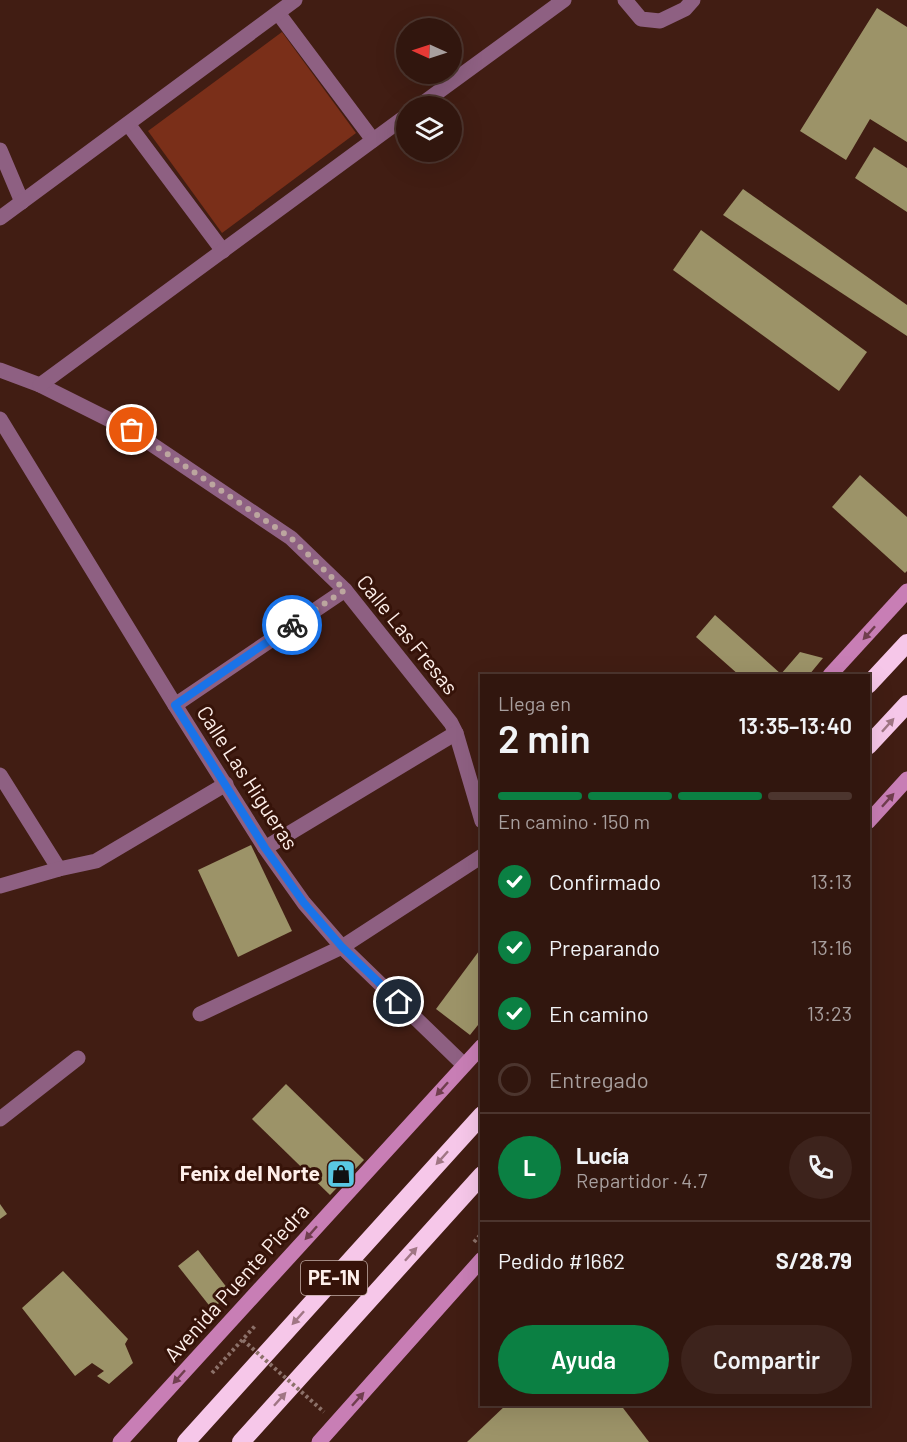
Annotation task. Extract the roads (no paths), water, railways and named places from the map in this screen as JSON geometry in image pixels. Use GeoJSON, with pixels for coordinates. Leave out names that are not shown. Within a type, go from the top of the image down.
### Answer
{"type":"FeatureCollection","features":[{"type":"Feature","properties":{"kind":"highway"},"geometry":{"type":"LineString","coordinates":[[870,684],[907,643]]}},
{"type":"Feature","properties":{"kind":"highway"},"geometry":{"type":"LineString","coordinates":[[870,744],[907,704]]}},
{"type":"Feature","properties":{"kind":"highway","name":"PE-1N"},"geometry":{"type":"LineString","coordinates":[[186,1442],[480,1117]]}},
{"type":"Feature","properties":{"kind":"highway","name":"PE-1N"},"geometry":{"type":"LineString","coordinates":[[241,1442],[480,1177]]}},
{"type":"Feature","properties":{"kind":"main road"},"geometry":{"type":"LineString","coordinates":[[831,674],[907,591]]}},
{"type":"Feature","properties":{"kind":"main road"},"geometry":{"type":"LineString","coordinates":[[870,820],[907,779]]}},
{"type":"Feature","properties":{"kind":"main road","name":"Avenida Puente Piedra"},"geometry":{"type":"LineString","coordinates":[[120,1442],[480,1048]]}},
{"type":"Feature","properties":{"kind":"main road"},"geometry":{"type":"LineString","coordinates":[[319,1442],[480,1261]]}},
{"type":"Feature","properties":{"kind":"street"},"geometry":{"type":"LineString","coordinates":[[0,218],[295,0]]}},
{"type":"Feature","properties":{"kind":"street"},"geometry":{"type":"LineString","coordinates":[[433,96],[564,0]]}},
{"type":"Feature","properties":{"kind":"street"},"geometry":{"type":"LineString","coordinates":[[626,0],[641,19],[660,21],[685,9],[693,0]]}},
{"type":"Feature","properties":{"kind":"street"},"geometry":{"type":"LineString","coordinates":[[278,13],[373,140]]}},
{"type":"Feature","properties":{"kind":"street"},"geometry":{"type":"LineString","coordinates":[[40,386],[396,123]]}},
{"type":"Feature","properties":{"kind":"street"},"geometry":{"type":"LineString","coordinates":[[128,124],[223,251]]}},
{"type":"Feature","properties":{"kind":"street"},"geometry":{"type":"LineString","coordinates":[[0,150],[22,202]]}},
{"type":"Feature","properties":{"kind":"street","name":"Calle Las Fresas"},"geometry":{"type":"LineString","coordinates":[[0,370],[40,386],[132,430],[291,538],[345,590],[451,723],[480,814]]}},
{"type":"Feature","properties":{"kind":"street","name":"Calle Las Higueras"},"geometry":{"type":"LineString","coordinates":[[0,419],[175,705],[265,848],[304,903],[342,947],[464,1065]]}},
{"type":"Feature","properties":{"kind":"street"},"geometry":{"type":"LineString","coordinates":[[175,705],[345,590]]}},
{"type":"Feature","properties":{"kind":"street"},"geometry":{"type":"LineString","coordinates":[[265,848],[456,733]]}},
{"type":"Feature","properties":{"kind":"street"},"geometry":{"type":"LineString","coordinates":[[0,775],[59,869]]}},
{"type":"Feature","properties":{"kind":"street"},"geometry":{"type":"LineString","coordinates":[[0,886],[96,861],[226,784]]}},
{"type":"Feature","properties":{"kind":"street"},"geometry":{"type":"LineString","coordinates":[[200,1014],[342,947],[480,857]]}},
{"type":"Feature","properties":{"kind":"street"},"geometry":{"type":"LineString","coordinates":[[0,1119],[78,1059]]}},
{"type":"Feature","properties":{"kind":"place","name":"Fenix del Norte"},"geometry":{"type":"Point","coordinates":[341,1174]}}]}
